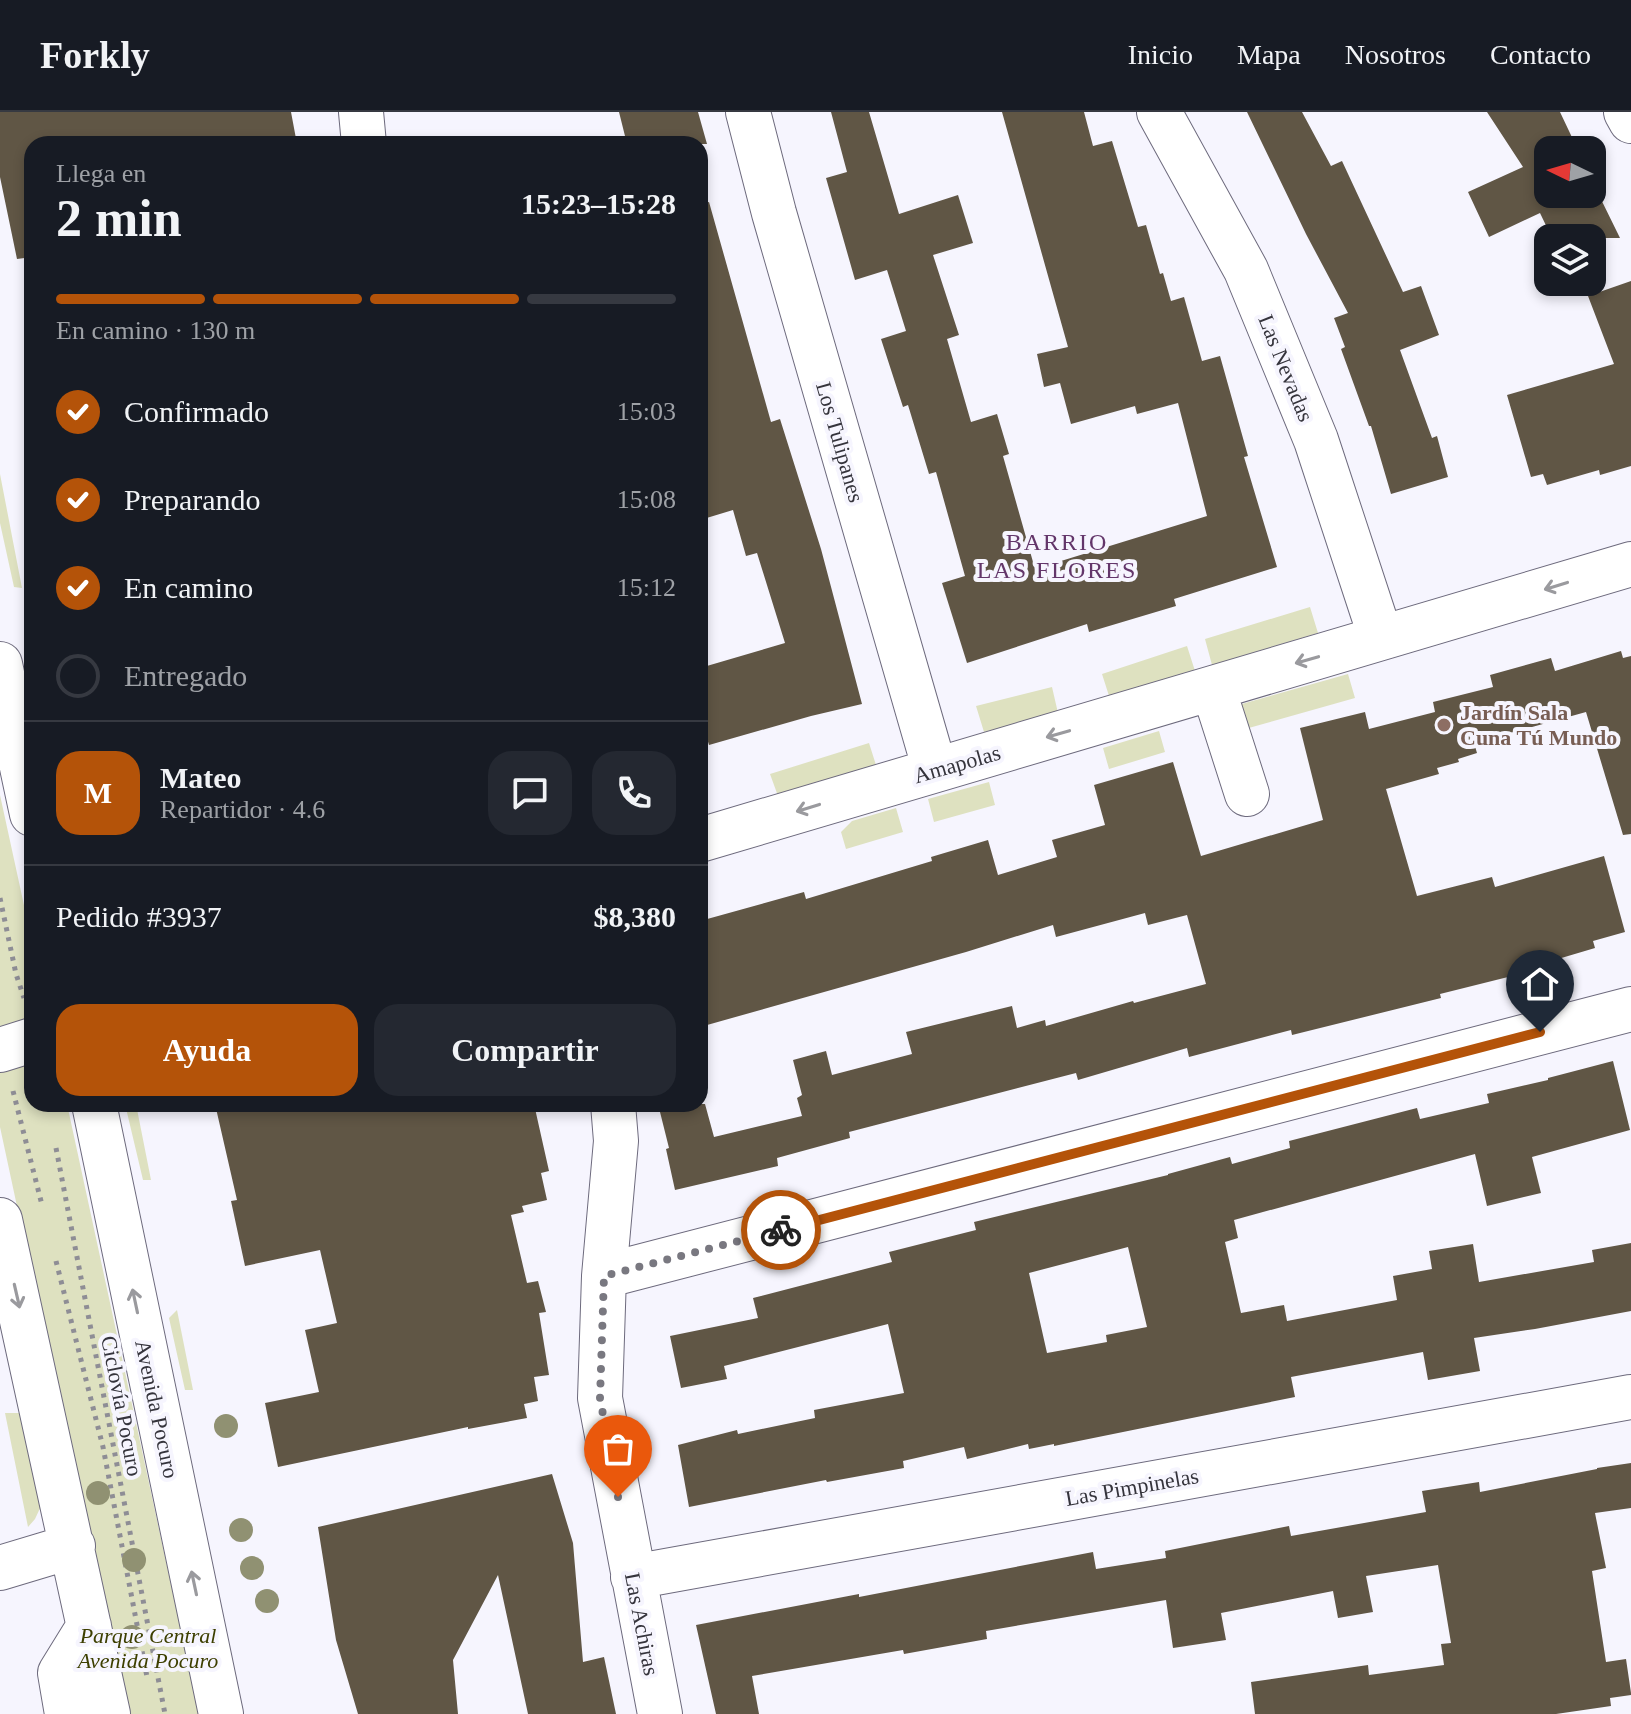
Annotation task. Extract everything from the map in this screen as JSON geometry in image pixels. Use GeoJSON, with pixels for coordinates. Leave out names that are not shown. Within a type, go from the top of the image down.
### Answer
{"type":"FeatureCollection","features":[{"type":"Feature","properties":{"kind":"street"},"geometry":{"type":"LineString","coordinates":[[361,112],[363,136]]}},
{"type":"Feature","properties":{"kind":"street","name":"Los Tulipanes"},"geometry":{"type":"LineString","coordinates":[[748,112],[778,227],[935,770]]}},
{"type":"Feature","properties":{"kind":"street","name":"Las Nevadas"},"geometry":{"type":"LineString","coordinates":[[1159,112],[1246,270],[1316,440],[1381,638]]}},
{"type":"Feature","properties":{"kind":"street"},"geometry":{"type":"LineString","coordinates":[[1626,112],[1631,121]]}},
{"type":"Feature","properties":{"kind":"street","name":"Amapolas"},"geometry":{"type":"LineString","coordinates":[[708,838],[1631,564]]}},
{"type":"Feature","properties":{"kind":"street"},"geometry":{"type":"LineString","coordinates":[[0,664],[24,776]]}},
{"type":"Feature","properties":{"kind":"street"},"geometry":{"type":"LineString","coordinates":[[1213,688],[1247,794]]}},
{"type":"Feature","properties":{"kind":"street"},"geometry":{"type":"LineString","coordinates":[[604,1276],[1631,1009]]}},
{"type":"Feature","properties":{"kind":"street","name":"Avenida Pocuro"},"geometry":{"type":"LineString","coordinates":[[96,1112],[221,1714]]}},
{"type":"Feature","properties":{"kind":"street","name":"Las Achiras"},"geometry":{"type":"LineString","coordinates":[[614,1112],[616,1141],[604,1276],[600,1398],[660,1714]]}},
{"type":"Feature","properties":{"kind":"street"},"geometry":{"type":"LineString","coordinates":[[0,1220],[108,1714]]}},
{"type":"Feature","properties":{"kind":"street","name":"Las Pimpinelas"},"geometry":{"type":"LineString","coordinates":[[633,1577],[1631,1397]]}},
{"type":"Feature","properties":{"kind":"street"},"geometry":{"type":"LineString","coordinates":[[0,1568],[73,1546]]}},
{"type":"Feature","properties":{"kind":"street"},"geometry":{"type":"LineString","coordinates":[[67,1714],[60,1673],[89,1626]]}},
{"type":"Feature","properties":{"kind":"path"},"geometry":{"type":"LineString","coordinates":[[0,898],[16,974],[15,1035],[24,1088]]}},
{"type":"Feature","properties":{"kind":"path"},"geometry":{"type":"LineString","coordinates":[[28,1112],[46,1218]]}},
{"type":"Feature","properties":{"kind":"path","name":"Ciclovía Pocuro"},"geometry":{"type":"LineString","coordinates":[[54,1138],[165,1714]]}},
{"type":"Feature","properties":{"kind":"path"},"geometry":{"type":"LineString","coordinates":[[53,1249],[103,1447],[149,1684]]}},
{"type":"Feature","properties":{"kind":"green space"},"geometry":{"type":"Polygon","coordinates":[[[0,474],[22,588],[14,587],[0,523],[0,474]]]}},
{"type":"Feature","properties":{"kind":"green space"},"geometry":{"type":"Polygon","coordinates":[[[1310,607],[1318,633],[1212,665],[1205,639],[1310,607]]]}},
{"type":"Feature","properties":{"kind":"green space"},"geometry":{"type":"Polygon","coordinates":[[[1187,646],[1195,671],[1110,699],[1102,674],[1187,646]]]}},
{"type":"Feature","properties":{"kind":"green space"},"geometry":{"type":"Polygon","coordinates":[[[1348,674],[1355,698],[1238,731],[1231,707],[1348,674]]]}},
{"type":"Feature","properties":{"kind":"green space"},"geometry":{"type":"Polygon","coordinates":[[[1052,687],[1058,713],[984,732],[976,706],[1052,687]]]}},
{"type":"Feature","properties":{"kind":"green space"},"geometry":{"type":"Polygon","coordinates":[[[1159,731],[1165,752],[1109,769],[1103,748],[1159,731]]]}},
{"type":"Feature","properties":{"kind":"green space"},"geometry":{"type":"Polygon","coordinates":[[[869,743],[876,765],[778,796],[770,774],[869,743]]]}},
{"type":"Feature","properties":{"kind":"green space"},"geometry":{"type":"Polygon","coordinates":[[[989,782],[995,805],[934,822],[928,799],[989,782]]]}},
{"type":"Feature","properties":{"kind":"green space","name":"Parque Central Avenida Pocuro"},"geometry":{"type":"Polygon","coordinates":[[[0,795],[24,905],[24,1112],[69,1112],[199,1714],[126,1714],[0,1127],[0,795]]]}},
{"type":"Feature","properties":{"kind":"green space"},"geometry":{"type":"Polygon","coordinates":[[[896,808],[903,832],[846,849],[841,832],[852,821],[896,808]]]}},
{"type":"Feature","properties":{"kind":"green space"},"geometry":{"type":"Polygon","coordinates":[[[127,1112],[138,1112],[151,1180],[143,1180],[127,1112]]]}},
{"type":"Feature","properties":{"kind":"green space"},"geometry":{"type":"Polygon","coordinates":[[[177,1310],[193,1390],[185,1390],[169,1318],[177,1310]]]}},
{"type":"Feature","properties":{"kind":"green space"},"geometry":{"type":"Polygon","coordinates":[[[5,1413],[22,1413],[42,1504],[28,1527],[5,1413]]]}},
{"type":"Feature","properties":{"kind":"building"},"geometry":{"type":"Polygon","coordinates":[[[0,112],[291,112],[296,136],[24,136],[24,258],[17,259],[0,177],[0,112]]]}},
{"type":"Feature","properties":{"kind":"building"},"geometry":{"type":"Polygon","coordinates":[[[619,112],[698,112],[705,136],[625,136],[619,112]]]}},
{"type":"Feature","properties":{"kind":"building"},"geometry":{"type":"Polygon","coordinates":[[[831,112],[869,112],[899,214],[958,195],[973,243],[933,255],[959,335],[947,339],[971,422],[997,414],[1009,454],[1003,456],[1035,569],[1207,516],[1178,403],[1137,414],[1135,406],[1071,424],[1060,383],[1044,387],[1037,354],[1068,347],[1002,112],[1084,112],[1093,146],[1112,141],[1138,227],[1146,225],[1171,301],[1184,297],[1202,361],[1220,356],[1248,456],[1244,457],[1277,567],[1174,599],[1176,606],[1089,632],[1087,624],[967,663],[942,583],[965,576],[936,472],[929,474],[908,405],[903,407],[881,339],[906,331],[887,270],[855,280],[826,178],[847,172],[831,112]]]}},
{"type":"Feature","properties":{"kind":"building"},"geometry":{"type":"Polygon","coordinates":[[[1247,112],[1302,112],[1331,166],[1342,161],[1403,292],[1421,286],[1439,335],[1400,350],[1432,438],[1437,436],[1448,477],[1391,494],[1371,426],[1341,349],[1345,347],[1334,318],[1348,313],[1247,112]]]}},
{"type":"Feature","properties":{"kind":"building"},"geometry":{"type":"Polygon","coordinates":[[[1487,112],[1560,112],[1571,136],[1534,136],[1534,208],[1605,208],[1620,238],[1606,238],[1606,224],[1545,224],[1540,213],[1489,237],[1468,192],[1523,167],[1487,112]]]}},
{"type":"Feature","properties":{"kind":"building"},"geometry":{"type":"Polygon","coordinates":[[[708,202],[771,422],[780,419],[821,549],[862,704],[709,745],[708,666],[785,643],[757,553],[746,556],[733,510],[708,518],[708,202]]]}},
{"type":"Feature","properties":{"kind":"building"},"geometry":{"type":"Polygon","coordinates":[[[1631,281],[1631,466],[1600,475],[1599,470],[1547,485],[1543,474],[1531,477],[1507,395],[1614,364],[1588,296],[1606,296],[1606,290],[1631,281]]]}},
{"type":"Feature","properties":{"kind":"building"},"geometry":{"type":"Polygon","coordinates":[[[1621,651],[1623,658],[1631,656],[1631,834],[1623,835],[1586,712],[1474,743],[1477,753],[1437,768],[1439,774],[1386,789],[1417,896],[1492,877],[1495,887],[1604,856],[1625,932],[1593,941],[1595,948],[1531,967],[1532,971],[1440,994],[1441,998],[1292,1035],[1291,1030],[1189,1057],[1187,1048],[1078,1080],[1076,1073],[849,1132],[850,1138],[777,1158],[778,1166],[675,1190],[660,1112],[707,1112],[714,1137],[802,1116],[797,1098],[802,1095],[793,1060],[826,1051],[832,1075],[912,1054],[906,1032],[1012,1006],[1017,1028],[1045,1020],[1046,1026],[1206,984],[1187,915],[1148,925],[1145,913],[1056,937],[1053,925],[708,1025],[708,919],[804,892],[806,899],[932,861],[931,857],[988,840],[998,875],[1057,857],[1052,840],[1105,825],[1094,785],[1173,762],[1201,856],[1323,820],[1300,728],[1365,712],[1369,729],[1435,712],[1433,702],[1493,687],[1490,675],[1551,658],[1555,671],[1621,651]]]}},
{"type":"Feature","properties":{"kind":"building"},"geometry":{"type":"Polygon","coordinates":[[[1613,1061],[1630,1130],[1532,1157],[1541,1193],[1487,1206],[1475,1154],[1234,1220],[1238,1238],[1225,1242],[1241,1313],[1284,1305],[1287,1321],[1397,1300],[1393,1276],[1432,1269],[1429,1251],[1473,1244],[1479,1282],[1594,1262],[1592,1250],[1631,1243],[1631,1311],[1474,1338],[1480,1371],[1428,1380],[1423,1352],[1291,1377],[1295,1397],[1054,1446],[1029,1449],[1028,1444],[967,1459],[964,1447],[903,1461],[904,1468],[689,1507],[678,1445],[737,1430],[738,1434],[815,1418],[814,1410],[904,1393],[888,1324],[724,1366],[727,1379],[681,1388],[670,1336],[758,1318],[753,1298],[892,1262],[889,1252],[976,1230],[974,1222],[1230,1157],[1232,1164],[1290,1148],[1289,1141],[1417,1108],[1420,1119],[1489,1103],[1487,1094],[1613,1061]],[[1128,1247],[1029,1273],[1047,1353],[1107,1342],[1106,1335],[1147,1327],[1128,1247]]]}},
{"type":"Feature","properties":{"kind":"building"},"geometry":{"type":"Polygon","coordinates":[[[217,1112],[536,1112],[549,1171],[541,1173],[547,1200],[522,1206],[524,1212],[511,1215],[527,1283],[538,1281],[546,1312],[539,1313],[549,1375],[534,1377],[538,1401],[524,1404],[527,1418],[468,1427],[278,1467],[265,1403],[319,1392],[305,1330],[337,1323],[320,1250],[245,1266],[231,1201],[237,1200],[217,1112]]]}},
{"type":"Feature","properties":{"kind":"building"},"geometry":{"type":"Polygon","coordinates":[[[1631,1463],[1631,1508],[1595,1513],[1606,1568],[1592,1571],[1606,1662],[1626,1659],[1631,1693],[1610,1698],[1611,1706],[1556,1714],[1255,1714],[1251,1682],[1368,1665],[1369,1675],[1444,1665],[1441,1644],[1451,1643],[1438,1565],[1366,1576],[1373,1612],[1338,1618],[1333,1591],[1221,1613],[1226,1640],[1173,1648],[1166,1600],[986,1631],[987,1639],[752,1676],[759,1714],[716,1714],[696,1625],[1093,1552],[1096,1569],[1166,1558],[1165,1551],[1289,1526],[1291,1536],[1426,1512],[1422,1491],[1479,1482],[1480,1492],[1631,1463]]]}},
{"type":"Feature","properties":{"kind":"building"},"geometry":{"type":"Polygon","coordinates":[[[552,1474],[573,1543],[583,1662],[604,1657],[616,1714],[528,1714],[498,1575],[453,1660],[458,1714],[358,1714],[336,1640],[318,1527],[552,1474]]]}},
{"type":"Feature","properties":{"kind":"way so far"},"geometry":{"type":"LineString","coordinates":[[618,1497],[600,1398],[604,1276],[781,1230]]}},
{"type":"Feature","properties":{"kind":"place","name":"Jardín Sala Cuna Tú Mundo"},"geometry":{"type":"Point","coordinates":[1444,725]}},
{"type":"Feature","properties":{"kind":"district","name":"BARRIO LAS FLORES"},"geometry":{"type":"Point","coordinates":[1057,556]}},
{"type":"Feature","properties":{"kind":"route"},"geometry":{"type":"LineString","coordinates":[[781,1230],[1540,1032]]}}]}
